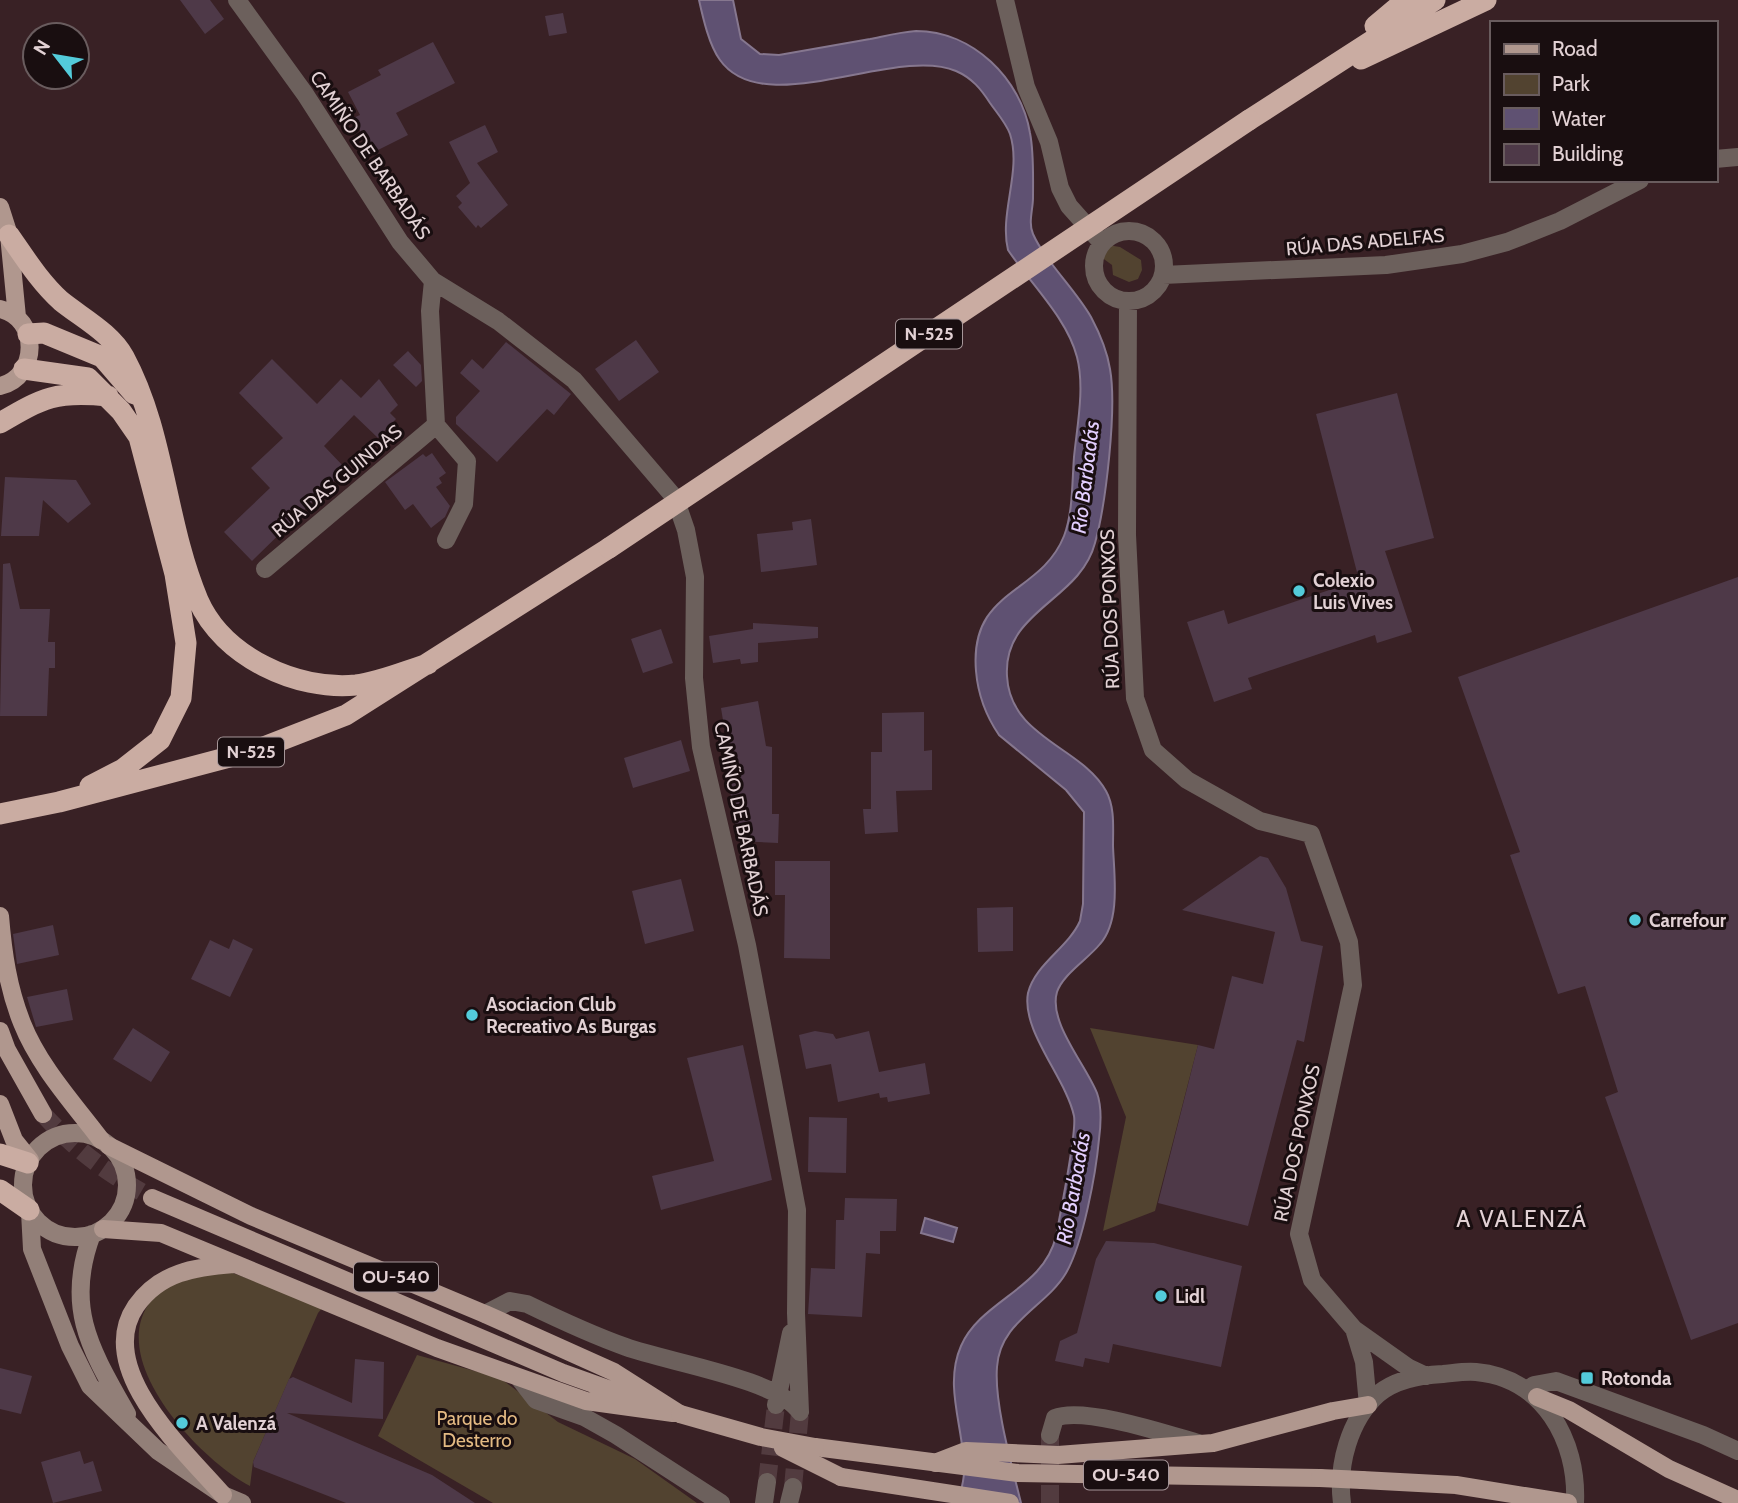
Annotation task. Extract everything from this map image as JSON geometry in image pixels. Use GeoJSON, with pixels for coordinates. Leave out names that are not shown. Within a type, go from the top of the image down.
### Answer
{"type":"FeatureCollection","features":[{"type":"Feature","properties":{"kind":"highway"},"geometry":{"type":"LineString","coordinates":[[1317,76],[1406,0]]}},
{"type":"Feature","properties":{"kind":"highway","name":"N-525"},"geometry":{"type":"LineString","coordinates":[[10,812],[59,802],[256,750],[346,715],[609,548],[1249,121],[1436,0]]}},
{"type":"Feature","properties":{"kind":"highway"},"geometry":{"type":"LineString","coordinates":[[1317,76],[1393,47],[1486,0]]}},
{"type":"Feature","properties":{"kind":"highway"},"geometry":{"type":"LineString","coordinates":[[9,235],[34,272],[52,291],[96,327],[123,354],[146,408],[185,562],[199,602],[221,632],[257,663],[292,679],[328,687],[360,685],[428,664]]}},
{"type":"Feature","properties":{"kind":"highway"},"geometry":{"type":"LineString","coordinates":[[22,326],[102,358],[146,408]]}},
{"type":"Feature","properties":{"kind":"highway"},"geometry":{"type":"LineString","coordinates":[[24,369],[88,378],[108,396],[139,437],[176,574],[186,643],[181,698],[160,740],[123,769],[59,802]]}},
{"type":"Feature","properties":{"kind":"highway"},"geometry":{"type":"LineString","coordinates":[[0,423],[50,396],[71,393],[108,396]]}},
{"type":"Feature","properties":{"kind":"highway"},"geometry":{"type":"LineString","coordinates":[[0,1154],[29,1162]]}},
{"type":"Feature","properties":{"kind":"highway"},"geometry":{"type":"LineString","coordinates":[[0,1190],[30,1211]]}},
{"type":"Feature","properties":{"kind":"main road"},"geometry":{"type":"LineString","coordinates":[[0,207],[9,235],[22,326],[30,346],[24,369],[3,386],[0,404]]}},
{"type":"Feature","properties":{"kind":"main road"},"geometry":{"type":"LineString","coordinates":[[0,309],[22,326]]}},
{"type":"Feature","properties":{"kind":"main road","name":"OU-540"},"geometry":{"type":"LineString","coordinates":[[0,916],[5,966],[22,1023],[44,1065],[105,1143],[251,1216],[485,1314],[614,1372],[680,1414]]}},
{"type":"Feature","properties":{"kind":"main road"},"geometry":{"type":"LineString","coordinates":[[0,1031],[6,1050],[43,1114]]}},
{"type":"Feature","properties":{"kind":"main road"},"geometry":{"type":"LineString","coordinates":[[0,1104],[14,1140],[29,1162]]}},
{"type":"Feature","properties":{"kind":"main road","name":"OU-540"},"geometry":{"type":"LineString","coordinates":[[152,1198],[563,1373],[680,1414],[761,1437],[932,1465],[1018,1473],[1362,1480],[1456,1485],[1561,1502]]}},
{"type":"Feature","properties":{"kind":"main road","name":"OU-540"},"geometry":{"type":"LineString","coordinates":[[98,1232],[161,1233],[241,1264],[437,1348],[519,1378],[586,1401],[680,1414]]}},
{"type":"Feature","properties":{"kind":"main road"},"geometry":{"type":"LineString","coordinates":[[223,1495],[141,1395],[129,1372],[124,1344],[131,1314],[148,1289],[171,1275],[205,1266],[241,1264]]}},
{"type":"Feature","properties":{"kind":"main road"},"geometry":{"type":"LineString","coordinates":[[1532,1394],[1569,1410],[1669,1469],[1738,1500]]}},
{"type":"Feature","properties":{"kind":"main road"},"geometry":{"type":"LineString","coordinates":[[932,1465],[966,1451],[1058,1455],[1198,1443],[1245,1436],[1333,1411],[1368,1405]]}},
{"type":"Feature","properties":{"kind":"main road"},"geometry":{"type":"LineString","coordinates":[[761,1437],[841,1477],[1010,1503]]}},
{"type":"Feature","properties":{"kind":"street","name":"CAMIÑO DE BARBADÁS"},"geometry":{"type":"LineString","coordinates":[[237,0],[305,94],[400,242],[433,281],[498,321],[574,380],[675,498],[686,530],[695,577],[694,678],[701,747],[747,945],[797,1210],[796,1313],[800,1412],[789,1399],[777,1399],[796,1313]]}},
{"type":"Feature","properties":{"kind":"street"},"geometry":{"type":"LineString","coordinates":[[1005,0],[1026,87],[1049,142],[1060,188],[1069,206],[1102,243]]}},
{"type":"Feature","properties":{"kind":"street"},"geometry":{"type":"LineString","coordinates":[[1717,159],[1738,157]]}},
{"type":"Feature","properties":{"kind":"street","name":"RÚA DAS ADELFAS"},"geometry":{"type":"LineString","coordinates":[[1163,275],[1386,265],[1462,254],[1507,242],[1560,221],[1636,182]]}},
{"type":"Feature","properties":{"kind":"street"},"geometry":{"type":"LineString","coordinates":[[1122,231],[1145,235],[1161,252],[1163,275],[1154,292],[1128,302],[1107,295],[1099,286],[1093,264],[1102,243],[1122,231]]}},
{"type":"Feature","properties":{"kind":"street"},"geometry":{"type":"LineString","coordinates":[[433,281],[430,311],[436,425],[467,460],[464,504],[446,540]]}},
{"type":"Feature","properties":{"kind":"street","name":"RÚA DOS PONXOS"},"geometry":{"type":"LineString","coordinates":[[1128,302],[1127,535],[1135,698],[1153,750],[1187,780],[1260,821],[1311,834],[1349,942],[1353,985],[1299,1234],[1312,1280],[1354,1329],[1426,1376]]}},
{"type":"Feature","properties":{"kind":"street","name":"RÚA DAS GUINDAS"},"geometry":{"type":"LineString","coordinates":[[265,569],[436,425]]}},
{"type":"Feature","properties":{"kind":"street","name":"OU-540"},"geometry":{"type":"LineString","coordinates":[[29,1162],[40,1147],[69,1133],[85,1134],[105,1143],[123,1165],[127,1189],[124,1204],[98,1232],[75,1237],[57,1234],[42,1226],[30,1211]]}},
{"type":"Feature","properties":{"kind":"street"},"geometry":{"type":"LineString","coordinates":[[29,1162],[23,1178],[30,1211],[32,1249],[70,1346],[90,1386],[140,1437],[223,1495],[242,1503]]}},
{"type":"Feature","properties":{"kind":"street"},"geometry":{"type":"LineString","coordinates":[[98,1232],[78,1289],[83,1326],[100,1367],[140,1437]]}},
{"type":"Feature","properties":{"kind":"street"},"geometry":{"type":"LineString","coordinates":[[485,1314],[510,1301],[527,1304],[627,1347],[757,1384],[769,1383],[781,1373]]}},
{"type":"Feature","properties":{"kind":"street","name":"RÚA DOS PONXOS"},"geometry":{"type":"LineString","coordinates":[[1354,1329],[1364,1362],[1368,1405]]}},
{"type":"Feature","properties":{"kind":"street"},"geometry":{"type":"LineString","coordinates":[[1342,1503],[1342,1466],[1347,1444],[1368,1405],[1379,1393],[1403,1380],[1474,1371],[1493,1375],[1532,1394],[1551,1413],[1567,1446],[1575,1503]]}},
{"type":"Feature","properties":{"kind":"street"},"geometry":{"type":"LineString","coordinates":[[519,1378],[536,1399],[584,1417],[721,1503]]}},
{"type":"Feature","properties":{"kind":"street"},"geometry":{"type":"LineString","coordinates":[[1532,1394],[1545,1381],[1556,1381],[1703,1434],[1738,1451]]}},
{"type":"Feature","properties":{"kind":"street"},"geometry":{"type":"LineString","coordinates":[[757,1384],[777,1399]]}},
{"type":"Feature","properties":{"kind":"street"},"geometry":{"type":"LineString","coordinates":[[1050,1435],[1055,1418],[1065,1413],[1102,1418],[1198,1443]]}},
{"type":"Feature","properties":{"kind":"street"},"geometry":{"type":"LineString","coordinates":[[764,1503],[767,1482]]}},
{"type":"Feature","properties":{"kind":"green space"},"geometry":{"type":"Polygon","coordinates":[[[1108,245],[1120,247],[1141,260],[1142,270],[1138,279],[1129,282],[1113,275],[1112,265],[1101,257],[1108,245]]]}},
{"type":"Feature","properties":{"kind":"green space"},"geometry":{"type":"Polygon","coordinates":[[[1090,1028],[1198,1045],[1155,1211],[1103,1231],[1126,1117],[1090,1028]]]}},
{"type":"Feature","properties":{"kind":"green space"},"geometry":{"type":"Polygon","coordinates":[[[230,1272],[324,1306],[318,1313],[253,1462],[250,1486],[200,1448],[175,1420],[155,1390],[142,1360],[139,1330],[150,1302],[177,1280],[196,1275],[230,1272]]]}},
{"type":"Feature","properties":{"kind":"green space","name":"Parque do Desterro"},"geometry":{"type":"Polygon","coordinates":[[[417,1355],[500,1378],[558,1422],[635,1459],[697,1503],[493,1503],[378,1436],[417,1355]]]}},
{"type":"Feature","properties":{"kind":"water","name":"Río Barbadás"},"geometry":{"type":"Polygon","coordinates":[[[699,0],[733,0],[741,39],[760,54],[779,55],[916,31],[957,39],[991,62],[1016,94],[1030,133],[1033,234],[1091,317],[1109,362],[1112,386],[1111,431],[1106,481],[1095,543],[1087,563],[1074,579],[1029,620],[1017,636],[1009,654],[1007,676],[1011,697],[1020,714],[1033,728],[1081,763],[1106,791],[1113,818],[1115,883],[1114,910],[1107,934],[1060,985],[1056,1004],[1063,1030],[1092,1082],[1100,1104],[1101,1122],[1088,1208],[1078,1245],[1066,1273],[1006,1338],[997,1367],[1001,1416],[1021,1503],[958,1503],[964,1472],[954,1377],[961,1346],[970,1330],[1039,1269],[1056,1236],[1071,1155],[1074,1116],[1031,1023],[1028,993],[1037,973],[1068,940],[1080,921],[1083,904],[1084,812],[1066,790],[994,728],[983,705],[979,688],[976,671],[977,644],[983,623],[994,608],[1039,571],[1053,556],[1064,536],[1071,507],[1080,407],[1077,357],[1057,315],[1008,250],[1006,221],[1013,148],[1006,126],[976,84],[956,71],[930,66],[900,67],[798,84],[767,84],[740,77],[716,54],[699,0]]]}},
{"type":"Feature","properties":{"kind":"water"},"geometry":{"type":"Polygon","coordinates":[[[925,1218],[957,1228],[953,1242],[921,1233],[925,1218]]]}},
{"type":"Feature","properties":{"kind":"building"},"geometry":{"type":"Polygon","coordinates":[[[180,0],[210,0],[224,19],[205,34],[180,0]]]}},
{"type":"Feature","properties":{"kind":"building"},"geometry":{"type":"Polygon","coordinates":[[[563,13],[567,33],[549,36],[545,16],[563,13]]]}},
{"type":"Feature","properties":{"kind":"building"},"geometry":{"type":"Polygon","coordinates":[[[433,42],[455,83],[396,113],[408,135],[372,153],[353,118],[360,115],[348,92],[381,75],[378,70],[433,42]]]}},
{"type":"Feature","properties":{"kind":"building"},"geometry":{"type":"Polygon","coordinates":[[[485,125],[498,152],[477,163],[508,205],[481,228],[478,225],[476,228],[458,207],[462,203],[456,196],[470,183],[449,142],[485,125]]]}},
{"type":"Feature","properties":{"kind":"building"},"geometry":{"type":"Polygon","coordinates":[[[636,340],[659,372],[619,401],[595,369],[636,340]]]}},
{"type":"Feature","properties":{"kind":"building"},"geometry":{"type":"Polygon","coordinates":[[[506,342],[571,394],[554,415],[547,409],[497,462],[456,424],[456,417],[480,391],[460,373],[472,359],[483,369],[506,342]]]}},
{"type":"Feature","properties":{"kind":"building"},"geometry":{"type":"Polygon","coordinates":[[[408,351],[421,365],[422,381],[416,387],[393,365],[408,351]]]}},
{"type":"Feature","properties":{"kind":"building"},"geometry":{"type":"Polygon","coordinates":[[[272,359],[317,404],[341,379],[361,398],[379,379],[398,405],[390,413],[396,419],[378,438],[354,415],[324,446],[346,469],[252,561],[224,532],[270,488],[251,468],[283,438],[239,393],[272,359]]]}},
{"type":"Feature","properties":{"kind":"building"},"geometry":{"type":"Polygon","coordinates":[[[1397,393],[1434,538],[1385,551],[1412,632],[1377,643],[1375,635],[1248,678],[1252,689],[1214,702],[1187,622],[1224,610],[1228,624],[1359,580],[1316,414],[1397,393]]]}},
{"type":"Feature","properties":{"kind":"building"},"geometry":{"type":"Polygon","coordinates":[[[432,453],[446,473],[439,478],[442,483],[436,487],[450,506],[445,517],[431,528],[413,504],[405,510],[385,482],[423,454],[426,457],[432,453]]]}},
{"type":"Feature","properties":{"kind":"building"},"geometry":{"type":"Polygon","coordinates":[[[5,477],[76,480],[91,504],[68,523],[43,500],[39,536],[1,536],[5,477]]]}},
{"type":"Feature","properties":{"kind":"building"},"geometry":{"type":"Polygon","coordinates":[[[811,519],[817,565],[761,572],[757,534],[793,530],[792,522],[811,519]]]}},
{"type":"Feature","properties":{"kind":"building"},"geometry":{"type":"Polygon","coordinates":[[[10,563],[20,609],[50,609],[48,642],[55,642],[55,668],[49,668],[47,716],[0,716],[3,564],[10,563]]]}},
{"type":"Feature","properties":{"kind":"building","name":"Carrefour"},"geometry":{"type":"Polygon","coordinates":[[[1738,577],[1738,1323],[1691,1340],[1605,1097],[1618,1092],[1585,986],[1558,994],[1510,855],[1520,852],[1458,677],[1738,577]]]}},
{"type":"Feature","properties":{"kind":"building"},"geometry":{"type":"Polygon","coordinates":[[[753,623],[818,627],[818,638],[758,643],[758,662],[741,664],[740,659],[713,663],[709,636],[753,629],[753,623]]]}},
{"type":"Feature","properties":{"kind":"building"},"geometry":{"type":"Polygon","coordinates":[[[661,629],[673,663],[643,673],[631,639],[661,629]]]}},
{"type":"Feature","properties":{"kind":"building"},"geometry":{"type":"Polygon","coordinates":[[[758,701],[766,746],[772,747],[772,814],[779,814],[778,843],[738,841],[723,745],[727,745],[721,708],[758,701]]]}},
{"type":"Feature","properties":{"kind":"building"},"geometry":{"type":"Polygon","coordinates":[[[924,712],[924,751],[932,750],[932,790],[896,791],[898,832],[865,834],[863,809],[871,809],[871,752],[882,752],[882,713],[924,712]]]}},
{"type":"Feature","properties":{"kind":"building"},"geometry":{"type":"Polygon","coordinates":[[[681,740],[690,771],[633,788],[624,758],[681,740]]]}},
{"type":"Feature","properties":{"kind":"building"},"geometry":{"type":"Polygon","coordinates":[[[1260,856],[1268,858],[1286,888],[1301,941],[1323,946],[1304,1042],[1297,1040],[1248,1226],[1158,1203],[1198,1045],[1214,1049],[1232,976],[1263,984],[1275,932],[1182,910],[1260,856]]]}},
{"type":"Feature","properties":{"kind":"building"},"geometry":{"type":"Polygon","coordinates":[[[775,861],[830,861],[830,959],[784,958],[785,895],[775,895],[775,861]]]}},
{"type":"Feature","properties":{"kind":"building"},"geometry":{"type":"Polygon","coordinates":[[[681,879],[694,931],[645,944],[632,891],[681,879]]]}},
{"type":"Feature","properties":{"kind":"building"},"geometry":{"type":"Polygon","coordinates":[[[1013,907],[1013,951],[978,952],[977,908],[1013,907]]]}},
{"type":"Feature","properties":{"kind":"building"},"geometry":{"type":"Polygon","coordinates":[[[53,925],[59,955],[17,964],[13,934],[53,925]]]}},
{"type":"Feature","properties":{"kind":"building"},"geometry":{"type":"Polygon","coordinates":[[[233,939],[253,949],[230,997],[191,979],[210,940],[229,949],[233,939]]]}},
{"type":"Feature","properties":{"kind":"building"},"geometry":{"type":"Polygon","coordinates":[[[67,989],[73,1020],[36,1027],[27,997],[67,989]]]}},
{"type":"Feature","properties":{"kind":"building"},"geometry":{"type":"Polygon","coordinates":[[[133,1028],[170,1052],[151,1082],[113,1059],[133,1028]]]}},
{"type":"Feature","properties":{"kind":"building"},"geometry":{"type":"Polygon","coordinates":[[[815,1031],[833,1034],[836,1039],[869,1031],[879,1072],[925,1063],[930,1094],[888,1102],[887,1097],[880,1098],[879,1093],[838,1102],[831,1064],[806,1069],[799,1035],[815,1031]]]}},
{"type":"Feature","properties":{"kind":"building"},"geometry":{"type":"Polygon","coordinates":[[[743,1045],[772,1180],[661,1210],[652,1176],[714,1161],[687,1058],[743,1045]]]}},
{"type":"Feature","properties":{"kind":"building"},"geometry":{"type":"Polygon","coordinates":[[[809,1117],[847,1118],[846,1173],[808,1172],[809,1117]]]}},
{"type":"Feature","properties":{"kind":"building"},"geometry":{"type":"Polygon","coordinates":[[[845,1198],[897,1199],[896,1231],[880,1231],[880,1254],[866,1253],[862,1317],[808,1314],[811,1268],[835,1269],[836,1220],[844,1220],[845,1198]]]}},
{"type":"Feature","properties":{"kind":"building","name":"Lidl"},"geometry":{"type":"Polygon","coordinates":[[[1106,1241],[1154,1243],[1242,1266],[1221,1367],[1113,1344],[1109,1363],[1085,1358],[1083,1367],[1055,1361],[1060,1341],[1077,1333],[1096,1259],[1106,1241]]]}},
{"type":"Feature","properties":{"kind":"building"},"geometry":{"type":"Polygon","coordinates":[[[355,1359],[384,1362],[383,1419],[287,1413],[432,1475],[475,1503],[346,1503],[254,1467],[253,1462],[289,1379],[293,1377],[352,1403],[355,1359]]]}},
{"type":"Feature","properties":{"kind":"building"},"geometry":{"type":"Polygon","coordinates":[[[0,1368],[32,1376],[21,1414],[0,1409],[0,1368]]]}},
{"type":"Feature","properties":{"kind":"building"},"geometry":{"type":"Polygon","coordinates":[[[80,1451],[84,1464],[93,1461],[102,1491],[53,1503],[41,1462],[80,1451]]]}},
{"type":"Feature","properties":{"kind":"tunnel"},"geometry":{"type":"LineString","coordinates":[[43,1114],[94,1161],[152,1198]]}},
{"type":"Feature","properties":{"kind":"tunnel"},"geometry":{"type":"LineString","coordinates":[[767,1482],[776,1405]]}},
{"type":"Feature","properties":{"kind":"tunnel"},"geometry":{"type":"LineString","coordinates":[[793,1487],[800,1412]]}},
{"type":"Feature","properties":{"kind":"tunnel"},"geometry":{"type":"LineString","coordinates":[[1050,1435],[1050,1503]]}},
{"type":"Feature","properties":{"kind":"place","name":"Colexio Luis Vives"},"geometry":{"type":"Point","coordinates":[1299,591]}},
{"type":"Feature","properties":{"kind":"place","name":"Carrefour"},"geometry":{"type":"Point","coordinates":[1635,920]}},
{"type":"Feature","properties":{"kind":"place","name":"Asociacion Club Recreativo As Burgas"},"geometry":{"type":"Point","coordinates":[472,1015]}},
{"type":"Feature","properties":{"kind":"place","name":"Lidl"},"geometry":{"type":"Point","coordinates":[1161,1296]}},
{"type":"Feature","properties":{"kind":"place","name":"Rotonda"},"geometry":{"type":"Point","coordinates":[1587,1378]}},
{"type":"Feature","properties":{"kind":"place","name":"A Valenzá"},"geometry":{"type":"Point","coordinates":[182,1423]}},
{"type":"Feature","properties":{"kind":"district","name":"A VALENZÁ"},"geometry":{"type":"Point","coordinates":[1522,1219]}}]}
